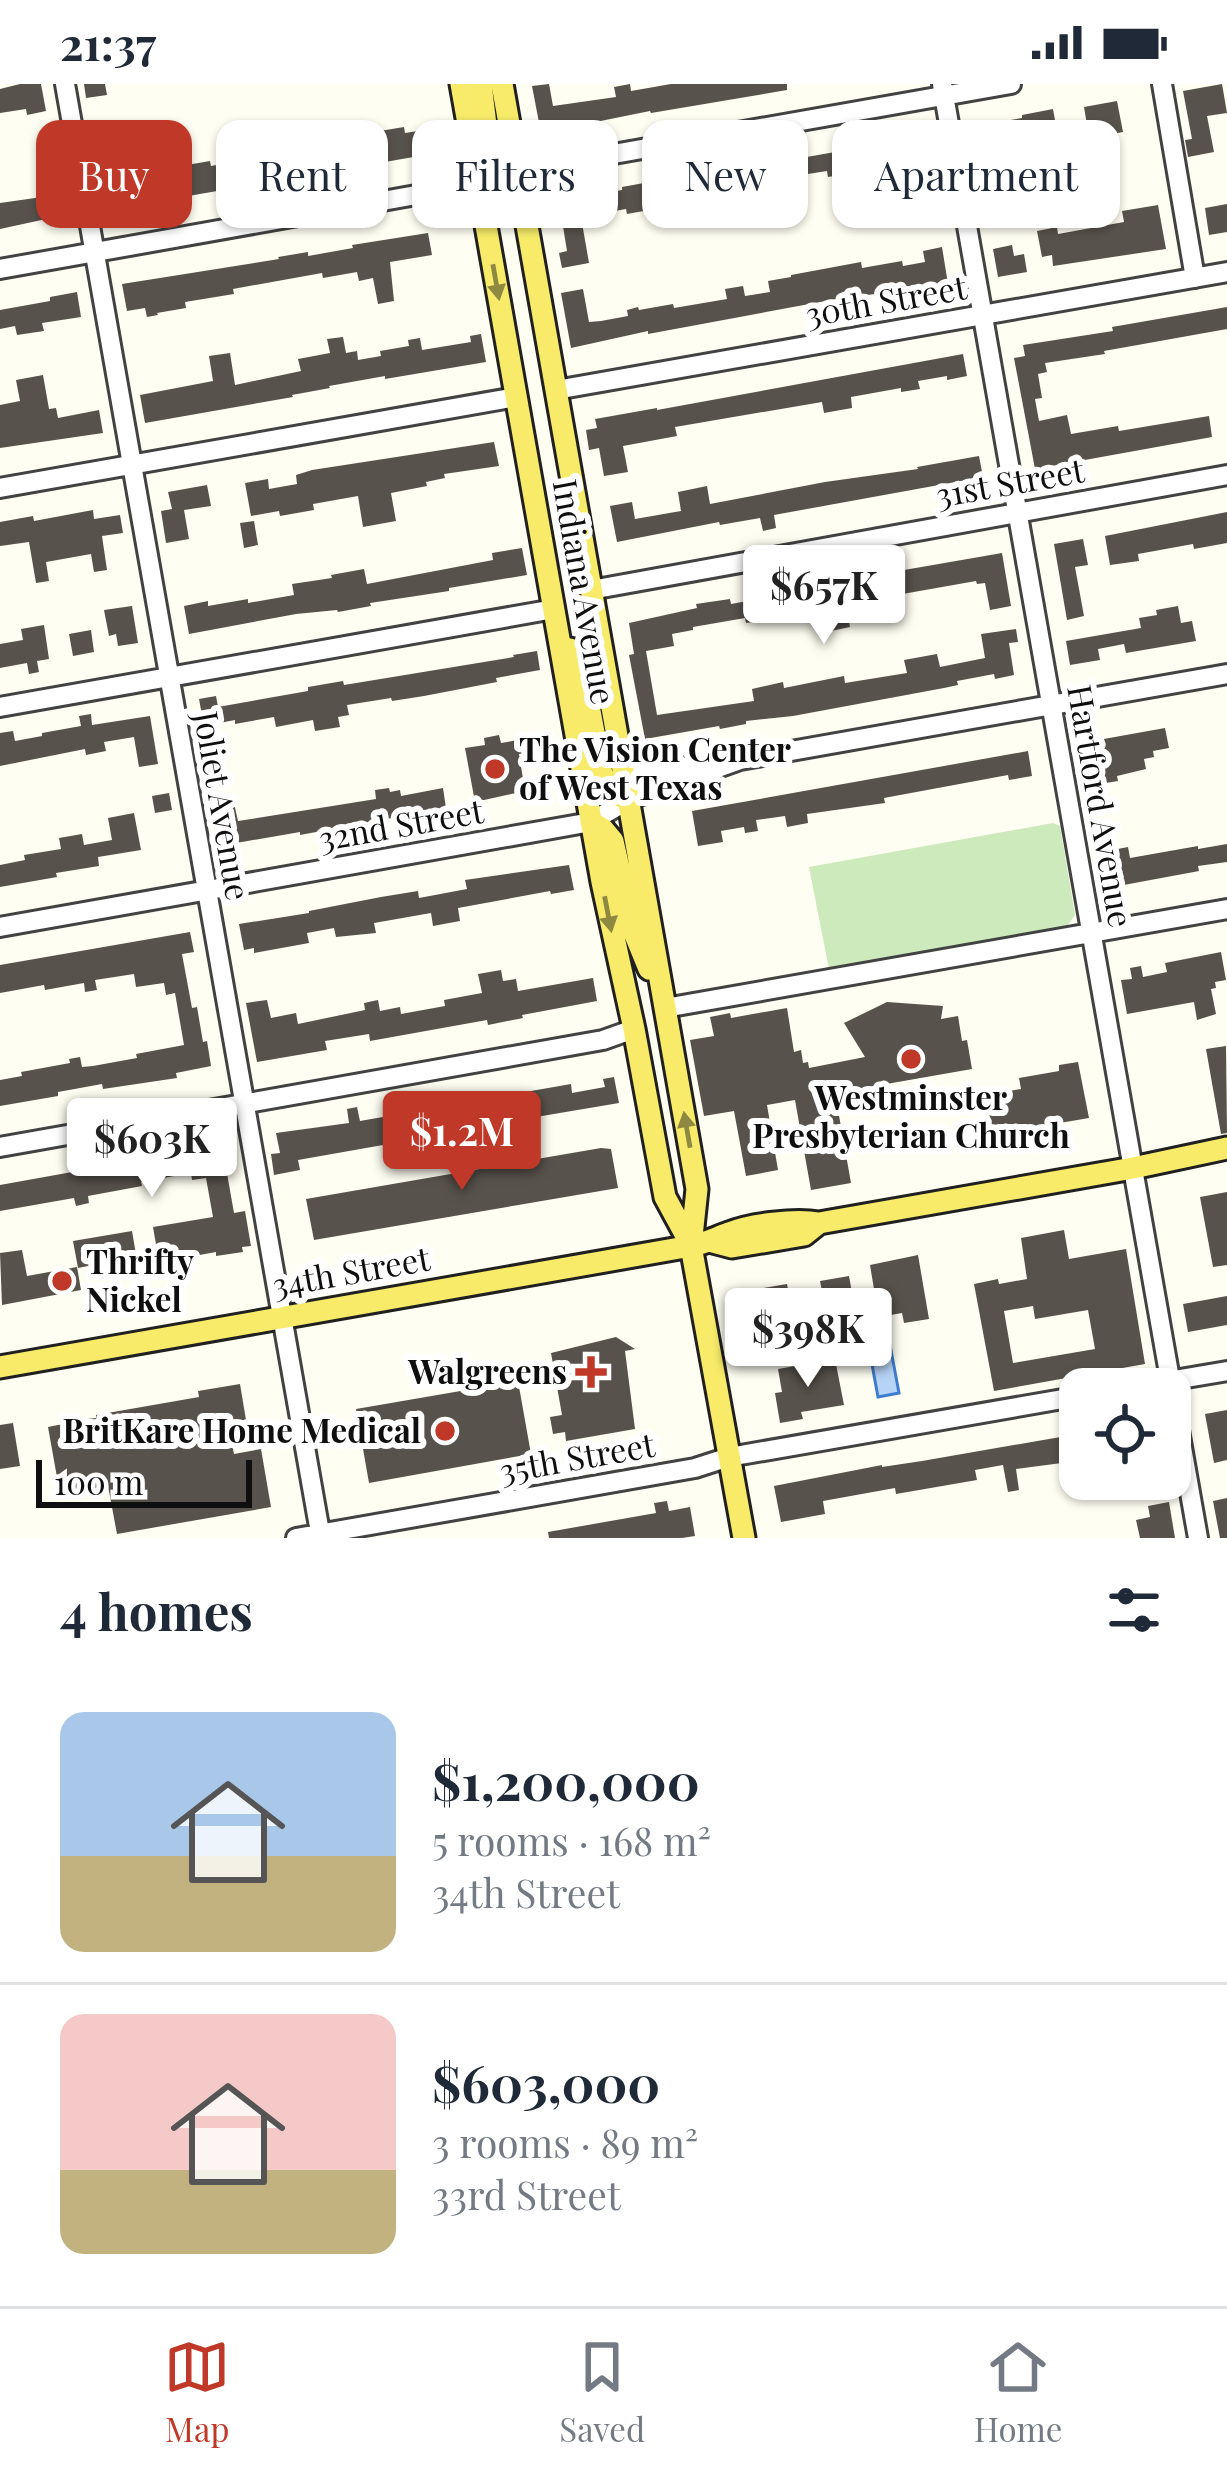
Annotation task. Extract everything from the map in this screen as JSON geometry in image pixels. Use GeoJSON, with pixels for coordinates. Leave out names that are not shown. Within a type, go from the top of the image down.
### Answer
{"type":"FeatureCollection","features":[{"type":"Feature","properties":{"kind":"main road","name":"Indiana Avenue"},"geometry":{"type":"LineString","coordinates":[[461,84],[467,120]]}},
{"type":"Feature","properties":{"kind":"main road"},"geometry":{"type":"LineString","coordinates":[[481,84],[485,120]]}},
{"type":"Feature","properties":{"kind":"main road","name":"Indiana Avenue"},"geometry":{"type":"LineString","coordinates":[[502,84],[508,120]]}},
{"type":"Feature","properties":{"kind":"main road","name":"Indiana Avenue"},"geometry":{"type":"LineString","coordinates":[[486,228],[591,822],[665,1197],[702,1244]]}},
{"type":"Feature","properties":{"kind":"main road","name":"Indiana Avenue"},"geometry":{"type":"LineString","coordinates":[[527,228],[697,1189],[729,1457],[744,1538]]}},
{"type":"Feature","properties":{"kind":"main road"},"geometry":{"type":"LineString","coordinates":[[554,610],[585,685],[606,785],[628,800]]}},
{"type":"Feature","properties":{"kind":"main road"},"geometry":{"type":"LineString","coordinates":[[591,822],[613,842],[633,930],[665,1008]]}},
{"type":"Feature","properties":{"kind":"main road","name":"34th Street"},"geometry":{"type":"LineString","coordinates":[[0,1367],[702,1244],[732,1247],[804,1234],[818,1223],[1227,1148]]}},
{"type":"Feature","properties":{"kind":"street","name":"Joliet Avenue"},"geometry":{"type":"LineString","coordinates":[[65,84],[321,1536]]}},
{"type":"Feature","properties":{"kind":"street"},"geometry":{"type":"LineString","coordinates":[[618,152],[943,90],[1011,84]]}},
{"type":"Feature","properties":{"kind":"street"},"geometry":{"type":"LineString","coordinates":[[1162,84],[1195,278]]}},
{"type":"Feature","properties":{"kind":"street","name":"Hartford Avenue"},"geometry":{"type":"LineString","coordinates":[[943,90],[1168,1368]]}},
{"type":"Feature","properties":{"kind":"street"},"geometry":{"type":"LineString","coordinates":[[0,268],[412,196]]}},
{"type":"Feature","properties":{"kind":"street","name":"30th Street"},"geometry":{"type":"LineString","coordinates":[[556,390],[1227,272]]}},
{"type":"Feature","properties":{"kind":"street"},"geometry":{"type":"LineString","coordinates":[[0,488],[516,397]]}},
{"type":"Feature","properties":{"kind":"street","name":"31st Street"},"geometry":{"type":"LineString","coordinates":[[591,590],[1227,475]]}},
{"type":"Feature","properties":{"kind":"street"},"geometry":{"type":"LineString","coordinates":[[0,707],[554,610]]}},
{"type":"Feature","properties":{"kind":"street","name":"32nd Street"},"geometry":{"type":"LineString","coordinates":[[0,927],[591,822],[628,800],[740,760],[1227,674]]}},
{"type":"Feature","properties":{"kind":"street"},"geometry":{"type":"LineString","coordinates":[[620,755],[631,769],[644,773],[740,760]]}},
{"type":"Feature","properties":{"kind":"street"},"geometry":{"type":"LineString","coordinates":[[665,1008],[1227,909]]}},
{"type":"Feature","properties":{"kind":"street"},"geometry":{"type":"LineString","coordinates":[[0,1147],[602,1040],[634,1029]]}},
{"type":"Feature","properties":{"kind":"street"},"geometry":{"type":"LineString","coordinates":[[1191,1376],[1227,1370]]}},
{"type":"Feature","properties":{"kind":"street","name":"35th Street"},"geometry":{"type":"LineString","coordinates":[[296,1538],[1059,1400]]}},
{"type":"Feature","properties":{"kind":"street","name":"Hartford Avenue"},"geometry":{"type":"LineString","coordinates":[[1191,1498],[1198,1538]]}},
{"type":"Feature","properties":{"kind":"green space"},"geometry":{"type":"Polygon","coordinates":[[[1053,823],[1060,826],[1075,915],[1067,926],[829,969],[809,867],[1053,823]]]}},
{"type":"Feature","properties":{"kind":"water"},"geometry":{"type":"Polygon","coordinates":[[[890,1345],[899,1393],[878,1397],[869,1348],[890,1345]]]}},
{"type":"Feature","properties":{"kind":"building"},"geometry":{"type":"Polygon","coordinates":[[[41,84],[46,111],[0,113],[0,89],[41,84]]]}},
{"type":"Feature","properties":{"kind":"building"},"geometry":{"type":"Polygon","coordinates":[[[84,84],[105,84],[107,95],[86,98],[84,84]]]}},
{"type":"Feature","properties":{"kind":"building"},"geometry":{"type":"Polygon","coordinates":[[[549,84],[553,106],[616,97],[614,87],[630,84],[631,91],[671,84],[787,84],[787,90],[605,120],[539,120],[532,86],[549,84]]]}},
{"type":"Feature","properties":{"kind":"building"},"geometry":{"type":"Polygon","coordinates":[[[1222,84],[1227,113],[1207,116],[1214,152],[1188,157],[1185,140],[1192,139],[1183,91],[1222,84]]]}},
{"type":"Feature","properties":{"kind":"building"},"geometry":{"type":"Polygon","coordinates":[[[1117,101],[1123,132],[1120,120],[1086,120],[1084,107],[1117,101]]]}},
{"type":"Feature","properties":{"kind":"building"},"geometry":{"type":"Polygon","coordinates":[[[1053,109],[1055,120],[1010,120],[1053,109]]]}},
{"type":"Feature","properties":{"kind":"building"},"geometry":{"type":"Polygon","coordinates":[[[404,127],[405,133],[412,132],[412,157],[388,161],[388,130],[404,127]]]}},
{"type":"Feature","properties":{"kind":"building"},"geometry":{"type":"Polygon","coordinates":[[[832,153],[832,176],[827,171],[808,174],[808,157],[832,153]]]}},
{"type":"Feature","properties":{"kind":"building"},"geometry":{"type":"Polygon","coordinates":[[[210,161],[216,165],[216,191],[192,195],[192,164],[210,161]]]}},
{"type":"Feature","properties":{"kind":"building"},"geometry":{"type":"Polygon","coordinates":[[[642,183],[642,211],[618,210],[622,187],[642,183]]]}},
{"type":"Feature","properties":{"kind":"building"},"geometry":{"type":"Polygon","coordinates":[[[36,198],[36,221],[0,229],[0,203],[36,198]]]}},
{"type":"Feature","properties":{"kind":"building"},"geometry":{"type":"Polygon","coordinates":[[[1227,204],[1227,232],[1209,235],[1205,208],[1227,204]]]}},
{"type":"Feature","properties":{"kind":"building"},"geometry":{"type":"Polygon","coordinates":[[[1158,205],[1166,249],[1053,266],[1052,255],[1042,257],[1037,231],[1057,228],[1058,234],[1120,228],[1122,211],[1158,205]]]}},
{"type":"Feature","properties":{"kind":"building"},"geometry":{"type":"Polygon","coordinates":[[[563,228],[583,228],[589,263],[562,268],[559,253],[567,251],[563,228]]]}},
{"type":"Feature","properties":{"kind":"building"},"geometry":{"type":"Polygon","coordinates":[[[428,233],[432,255],[390,262],[394,301],[378,304],[373,278],[359,281],[357,272],[323,278],[322,273],[233,289],[234,294],[185,302],[186,308],[158,315],[147,317],[145,308],[127,311],[122,284],[428,233]]]}},
{"type":"Feature","properties":{"kind":"building"},"geometry":{"type":"Polygon","coordinates":[[[1012,245],[1014,256],[1024,254],[1027,272],[998,277],[993,249],[1012,245]]]}},
{"type":"Feature","properties":{"kind":"building"},"geometry":{"type":"Polygon","coordinates":[[[942,247],[948,284],[648,331],[571,348],[561,293],[583,289],[589,322],[601,321],[628,316],[627,310],[638,307],[673,304],[674,308],[727,299],[725,289],[743,286],[745,296],[770,292],[768,281],[861,262],[862,268],[925,262],[923,251],[942,247]]]}},
{"type":"Feature","properties":{"kind":"building"},"geometry":{"type":"Polygon","coordinates":[[[77,292],[81,317],[42,323],[44,331],[17,335],[15,326],[0,329],[0,310],[77,292]]]}},
{"type":"Feature","properties":{"kind":"building"},"geometry":{"type":"Polygon","coordinates":[[[1227,307],[1227,329],[1045,363],[1047,372],[1038,374],[1042,398],[1035,399],[1039,421],[1067,415],[1071,434],[1209,416],[1212,437],[1035,469],[1014,358],[1025,356],[1023,345],[1227,307]]]}},
{"type":"Feature","properties":{"kind":"building"},"geometry":{"type":"Polygon","coordinates":[[[481,334],[486,362],[329,386],[293,397],[145,423],[140,395],[213,381],[209,356],[230,353],[235,385],[301,371],[298,359],[330,353],[327,339],[343,337],[346,353],[357,351],[358,360],[409,346],[408,340],[420,338],[422,350],[471,342],[470,336],[481,334]]]}},
{"type":"Feature","properties":{"kind":"building"},"geometry":{"type":"Polygon","coordinates":[[[963,354],[967,376],[918,381],[920,389],[851,397],[852,408],[824,413],[822,402],[675,427],[677,436],[623,446],[628,472],[604,476],[599,448],[589,450],[586,430],[597,428],[595,419],[963,354]]]}},
{"type":"Feature","properties":{"kind":"building"},"geometry":{"type":"Polygon","coordinates":[[[43,375],[49,409],[56,408],[58,418],[99,410],[103,433],[0,448],[0,405],[20,401],[16,380],[43,375]]]}},
{"type":"Feature","properties":{"kind":"building"},"geometry":{"type":"Polygon","coordinates":[[[494,442],[499,466],[444,474],[445,478],[426,482],[427,486],[391,493],[396,521],[363,527],[358,496],[313,504],[314,510],[251,516],[245,483],[268,479],[269,489],[297,484],[296,475],[312,470],[494,442]]]}},
{"type":"Feature","properties":{"kind":"building"},"geometry":{"type":"Polygon","coordinates":[[[979,456],[983,477],[774,515],[776,528],[763,531],[760,518],[617,542],[610,506],[632,502],[635,519],[681,511],[678,492],[707,486],[710,504],[979,456]]]}},
{"type":"Feature","properties":{"kind":"building"},"geometry":{"type":"Polygon","coordinates":[[[207,485],[211,506],[184,510],[189,539],[166,543],[161,511],[172,509],[168,492],[207,485]]]}},
{"type":"Feature","properties":{"kind":"building"},"geometry":{"type":"Polygon","coordinates":[[[93,510],[94,519],[120,515],[123,533],[102,536],[107,570],[94,572],[91,554],[46,562],[49,581],[36,583],[29,542],[0,546],[0,522],[93,510]]]}},
{"type":"Feature","properties":{"kind":"building"},"geometry":{"type":"Polygon","coordinates":[[[1227,512],[1227,543],[1138,554],[1139,561],[1110,565],[1105,536],[1227,512]]]}},
{"type":"Feature","properties":{"kind":"building"},"geometry":{"type":"Polygon","coordinates":[[[254,521],[258,545],[244,548],[240,523],[254,521]]]}},
{"type":"Feature","properties":{"kind":"building"},"geometry":{"type":"Polygon","coordinates":[[[1083,539],[1088,565],[1075,567],[1084,616],[1067,620],[1054,544],[1083,539]]]}},
{"type":"Feature","properties":{"kind":"building"},"geometry":{"type":"Polygon","coordinates":[[[522,548],[527,575],[338,612],[296,614],[189,634],[184,606],[294,595],[292,584],[364,569],[367,584],[493,560],[492,553],[522,548]]]}},
{"type":"Feature","properties":{"kind":"building"},"geometry":{"type":"Polygon","coordinates":[[[1002,553],[1011,606],[990,610],[985,583],[976,581],[846,604],[850,627],[831,631],[826,605],[803,609],[804,614],[693,627],[672,634],[674,646],[646,651],[657,715],[754,701],[752,689],[783,682],[784,688],[844,676],[845,683],[907,673],[904,660],[937,654],[940,667],[985,658],[981,634],[1016,629],[1018,642],[1009,643],[1014,675],[995,679],[994,674],[944,688],[645,739],[629,655],[634,654],[629,623],[697,608],[696,604],[730,599],[731,604],[1002,553]]]}},
{"type":"Feature","properties":{"kind":"building"},"geometry":{"type":"Polygon","coordinates":[[[132,606],[138,643],[118,646],[116,634],[109,636],[104,610],[132,606]]]}},
{"type":"Feature","properties":{"kind":"building"},"geometry":{"type":"Polygon","coordinates":[[[1178,606],[1181,623],[1192,621],[1196,641],[1126,653],[1124,644],[1098,649],[1100,660],[1070,665],[1066,641],[1141,628],[1139,618],[1178,606]]]}},
{"type":"Feature","properties":{"kind":"building"},"geometry":{"type":"Polygon","coordinates":[[[44,625],[49,659],[37,661],[39,672],[29,674],[27,663],[0,668],[0,644],[23,640],[21,629],[44,625]]]}},
{"type":"Feature","properties":{"kind":"building"},"geometry":{"type":"Polygon","coordinates":[[[91,630],[94,652],[73,656],[69,634],[91,630]]]}},
{"type":"Feature","properties":{"kind":"building"},"geometry":{"type":"Polygon","coordinates":[[[537,651],[540,670],[424,696],[347,705],[349,715],[338,717],[340,727],[315,731],[313,720],[276,727],[274,717],[204,726],[199,699],[216,696],[218,707],[308,691],[308,687],[343,681],[344,685],[537,651]]]}},
{"type":"Feature","properties":{"kind":"building"},"geometry":{"type":"Polygon","coordinates":[[[91,714],[92,725],[150,716],[158,764],[139,767],[134,737],[104,742],[106,751],[86,755],[85,749],[0,766],[0,733],[13,731],[15,741],[42,736],[81,726],[79,716],[91,714]]]}},
{"type":"Feature","properties":{"kind":"building"},"geometry":{"type":"Polygon","coordinates":[[[1165,728],[1169,748],[1153,751],[1154,757],[1144,759],[1146,769],[1094,785],[1087,742],[1165,728]]]}},
{"type":"Feature","properties":{"kind":"building","name":"The Vision Center of West Texas"},"geometry":{"type":"Polygon","coordinates":[[[499,735],[501,743],[546,735],[549,749],[519,754],[525,791],[475,802],[465,748],[485,745],[484,738],[499,735]]]}},
{"type":"Feature","properties":{"kind":"building"},"geometry":{"type":"Polygon","coordinates":[[[1028,751],[1032,776],[1009,780],[1008,775],[884,798],[885,803],[807,814],[808,823],[787,827],[785,816],[756,820],[758,831],[745,833],[744,827],[721,831],[723,842],[698,846],[692,811],[1028,751]]]}},
{"type":"Feature","properties":{"kind":"building"},"geometry":{"type":"Polygon","coordinates":[[[389,788],[390,792],[400,790],[401,796],[443,788],[446,808],[219,846],[212,807],[234,803],[238,821],[376,799],[375,790],[389,788]]]}},
{"type":"Feature","properties":{"kind":"building"},"geometry":{"type":"Polygon","coordinates":[[[169,793],[172,810],[155,813],[152,796],[169,793]]]}},
{"type":"Feature","properties":{"kind":"building"},"geometry":{"type":"Polygon","coordinates":[[[134,813],[141,850],[98,857],[99,866],[0,887],[0,865],[61,849],[59,838],[82,834],[84,845],[112,840],[108,818],[134,813]]]}},
{"type":"Feature","properties":{"kind":"building"},"geometry":{"type":"Polygon","coordinates":[[[1227,844],[1227,862],[1113,887],[1107,851],[1128,847],[1130,858],[1227,844]]]}},
{"type":"Feature","properties":{"kind":"building"},"geometry":{"type":"Polygon","coordinates":[[[569,865],[574,890],[458,908],[460,921],[433,926],[431,913],[374,923],[376,933],[336,937],[334,928],[307,933],[309,943],[254,953],[254,948],[244,950],[239,924],[418,891],[419,898],[467,889],[465,880],[569,865]]]}},
{"type":"Feature","properties":{"kind":"building"},"geometry":{"type":"Polygon","coordinates":[[[190,932],[194,952],[182,954],[192,1008],[197,1007],[211,1066],[176,1073],[177,1078],[103,1089],[102,1084],[0,1106],[0,1080],[22,1076],[21,1072],[80,1057],[82,1067],[93,1066],[184,1045],[175,993],[166,995],[164,983],[136,987],[134,974],[95,980],[97,990],[85,992],[84,983],[0,993],[0,965],[190,932]]]}},
{"type":"Feature","properties":{"kind":"building"},"geometry":{"type":"Polygon","coordinates":[[[1221,952],[1226,980],[1215,982],[1216,988],[1211,989],[1216,1014],[1197,1020],[1194,1002],[1127,1014],[1121,980],[1132,979],[1130,968],[1141,966],[1143,977],[1167,972],[1165,963],[1221,952]]]}},
{"type":"Feature","properties":{"kind":"building"},"geometry":{"type":"Polygon","coordinates":[[[501,970],[503,981],[516,979],[518,991],[593,978],[597,1001],[488,1025],[487,1020],[370,1041],[369,1034],[325,1041],[327,1050],[257,1062],[246,1003],[267,1000],[271,1018],[296,1013],[298,1024],[365,1010],[364,1003],[378,1000],[380,1011],[400,1007],[401,1014],[482,993],[478,974],[501,970]]]}},
{"type":"Feature","properties":{"kind":"building","name":"Westminster Presbyterian Church"},"geometry":{"type":"Polygon","coordinates":[[[887,1002],[943,1006],[941,1019],[958,1016],[972,1069],[835,1093],[851,1183],[811,1190],[795,1100],[767,1105],[778,1170],[746,1176],[734,1111],[704,1116],[690,1040],[714,1036],[710,1017],[787,1008],[794,1052],[801,1050],[809,1068],[865,1057],[844,1023],[887,1002]]]}},
{"type":"Feature","properties":{"kind":"building"},"geometry":{"type":"Polygon","coordinates":[[[1226,1046],[1227,1133],[1221,1134],[1206,1049],[1226,1046]]]}},
{"type":"Feature","properties":{"kind":"building"},"geometry":{"type":"Polygon","coordinates":[[[1078,1062],[1089,1118],[1048,1125],[1051,1140],[995,1147],[986,1095],[1021,1089],[1019,1078],[1059,1071],[1059,1065],[1078,1062]]]}},
{"type":"Feature","properties":{"kind":"building"},"geometry":{"type":"Polygon","coordinates":[[[614,1077],[619,1103],[494,1124],[495,1131],[485,1133],[487,1143],[470,1146],[468,1130],[298,1160],[300,1170],[274,1175],[271,1154],[280,1153],[276,1133],[349,1123],[347,1109],[357,1107],[360,1121],[571,1084],[572,1093],[605,1087],[603,1079],[614,1077]]]}},
{"type":"Feature","properties":{"kind":"building"},"geometry":{"type":"Polygon","coordinates":[[[222,1145],[234,1213],[245,1211],[251,1246],[242,1247],[243,1252],[194,1256],[195,1262],[167,1267],[166,1261],[159,1262],[153,1227],[213,1217],[206,1178],[192,1180],[191,1173],[88,1196],[89,1203],[76,1206],[74,1198],[0,1211],[0,1185],[222,1145]]]}},
{"type":"Feature","properties":{"kind":"building"},"geometry":{"type":"Polygon","coordinates":[[[611,1149],[618,1188],[314,1240],[306,1199],[611,1149]]]}},
{"type":"Feature","properties":{"kind":"building"},"geometry":{"type":"Polygon","coordinates":[[[1227,1192],[1227,1265],[1213,1267],[1200,1197],[1227,1192]]]}},
{"type":"Feature","properties":{"kind":"building"},"geometry":{"type":"Polygon","coordinates":[[[1064,1230],[1069,1259],[1126,1249],[1145,1364],[1059,1368],[1059,1379],[994,1391],[974,1284],[1027,1279],[1021,1238],[1064,1230]],[[1033,1306],[1004,1311],[1013,1363],[1095,1349],[1088,1310],[1035,1319],[1033,1306]]]}},
{"type":"Feature","properties":{"kind":"building"},"geometry":{"type":"Polygon","coordinates":[[[132,1231],[138,1266],[120,1270],[118,1260],[78,1268],[73,1241],[132,1231]]]}},
{"type":"Feature","properties":{"kind":"building"},"geometry":{"type":"Polygon","coordinates":[[[22,1250],[27,1276],[77,1267],[81,1290],[2,1305],[0,1253],[22,1250]]]}},
{"type":"Feature","properties":{"kind":"building"},"geometry":{"type":"Polygon","coordinates":[[[918,1255],[929,1319],[904,1323],[902,1313],[828,1322],[820,1281],[849,1276],[852,1293],[874,1289],[870,1265],[918,1255]]]}},
{"type":"Feature","properties":{"kind":"building"},"geometry":{"type":"Polygon","coordinates":[[[787,1284],[796,1336],[767,1340],[758,1289],[787,1284]]]}},
{"type":"Feature","properties":{"kind":"building"},"geometry":{"type":"Polygon","coordinates":[[[1227,1296],[1227,1325],[1188,1332],[1183,1304],[1227,1296]]]}},
{"type":"Feature","properties":{"kind":"building","name":"Walgreens"},"geometry":{"type":"Polygon","coordinates":[[[616,1337],[635,1349],[625,1351],[635,1429],[566,1441],[565,1432],[553,1434],[550,1417],[562,1415],[551,1353],[616,1337]]]}},
{"type":"Feature","properties":{"kind":"building"},"geometry":{"type":"Polygon","coordinates":[[[835,1359],[844,1405],[801,1412],[803,1419],[780,1423],[775,1393],[782,1392],[778,1369],[835,1359]]]}},
{"type":"Feature","properties":{"kind":"building"},"geometry":{"type":"Polygon","coordinates":[[[518,1381],[531,1454],[369,1483],[356,1409],[518,1381]]]}},
{"type":"Feature","properties":{"kind":"building"},"geometry":{"type":"Polygon","coordinates":[[[240,1384],[246,1420],[228,1424],[234,1454],[261,1449],[271,1507],[117,1534],[108,1486],[60,1494],[48,1427],[199,1397],[198,1391],[240,1384]]]}},
{"type":"Feature","properties":{"kind":"building"},"geometry":{"type":"Polygon","coordinates":[[[1227,1410],[1227,1460],[1214,1463],[1205,1414],[1227,1410]]]}},
{"type":"Feature","properties":{"kind":"building"},"geometry":{"type":"Polygon","coordinates":[[[13,1423],[20,1466],[0,1469],[0,1425],[13,1423]]]}},
{"type":"Feature","properties":{"kind":"building"},"geometry":{"type":"Polygon","coordinates":[[[1059,1437],[1059,1463],[1016,1469],[1019,1490],[1008,1492],[1003,1465],[975,1470],[977,1480],[823,1501],[825,1514],[781,1522],[774,1486],[1059,1437]]]}},
{"type":"Feature","properties":{"kind":"building"},"geometry":{"type":"Polygon","coordinates":[[[1227,1498],[1227,1538],[1220,1538],[1213,1501],[1227,1498]]]}},
{"type":"Feature","properties":{"kind":"building"},"geometry":{"type":"Polygon","coordinates":[[[667,1501],[669,1511],[690,1507],[695,1536],[549,1538],[548,1532],[656,1513],[654,1503],[667,1501]]]}},
{"type":"Feature","properties":{"kind":"building"},"geometry":{"type":"Polygon","coordinates":[[[1169,1502],[1175,1538],[1140,1538],[1136,1520],[1150,1517],[1148,1506],[1169,1502]]]}},
{"type":"Feature","properties":{"kind":"place","name":"The Vision Center of West Texas"},"geometry":{"type":"Point","coordinates":[495,769]}},
{"type":"Feature","properties":{"kind":"place","name":"Westminster Presbyterian Church"},"geometry":{"type":"Point","coordinates":[911,1059]}},
{"type":"Feature","properties":{"kind":"place","name":"Thrifty Nickel"},"geometry":{"type":"Point","coordinates":[62,1281]}},
{"type":"Feature","properties":{"kind":"place","name":"Walgreens"},"geometry":{"type":"Point","coordinates":[591,1372]}},
{"type":"Feature","properties":{"kind":"place","name":"BritKare Home Medical"},"geometry":{"type":"Point","coordinates":[445,1431]}}]}
